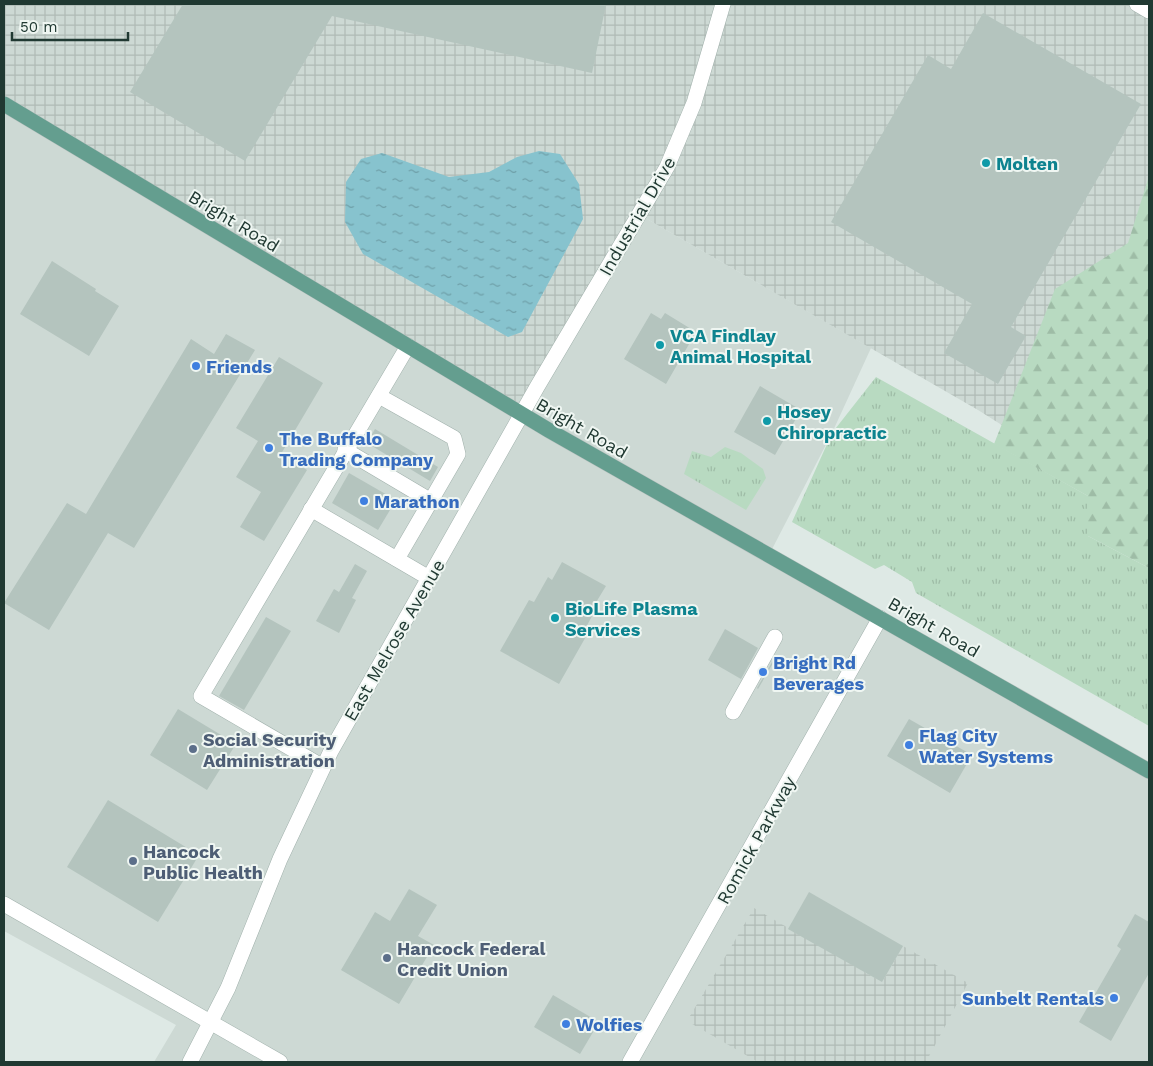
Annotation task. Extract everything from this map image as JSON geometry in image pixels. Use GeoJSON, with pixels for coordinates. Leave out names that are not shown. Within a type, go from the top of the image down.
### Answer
{"type":"FeatureCollection","features":[{"type":"Feature","properties":{"kind":"main road","name":"Bright Road"},"geometry":{"type":"LineString","coordinates":[[4,104],[522,414],[1149,771]]}},
{"type":"Feature","properties":{"kind":"street","name":"Industrial Drive"},"geometry":{"type":"LineString","coordinates":[[522,414],[667,167],[694,103],[723,4]]}},
{"type":"Feature","properties":{"kind":"street"},"geometry":{"type":"LineString","coordinates":[[1137,4],[1149,11]]}},
{"type":"Feature","properties":{"kind":"street"},"geometry":{"type":"LineString","coordinates":[[322,767],[201,696],[408,346]]}},
{"type":"Feature","properties":{"kind":"street"},"geometry":{"type":"LineString","coordinates":[[378,396],[454,438],[458,454],[397,559]]}},
{"type":"Feature","properties":{"kind":"street","name":"East Melrose Avenue"},"geometry":{"type":"LineString","coordinates":[[190,1062],[228,988],[280,859],[322,767],[522,414]]}},
{"type":"Feature","properties":{"kind":"street"},"geometry":{"type":"LineString","coordinates":[[346,450],[431,501]]}},
{"type":"Feature","properties":{"kind":"street"},"geometry":{"type":"LineString","coordinates":[[312,509],[429,578]]}},
{"type":"Feature","properties":{"kind":"street","name":"Romick Parkway"},"geometry":{"type":"LineString","coordinates":[[630,1062],[880,618]]}},
{"type":"Feature","properties":{"kind":"street"},"geometry":{"type":"LineString","coordinates":[[733,712],[775,637]]}},
{"type":"Feature","properties":{"kind":"street"},"geometry":{"type":"LineString","coordinates":[[4,904],[280,1062]]}},
{"type":"Feature","properties":{"kind":"shaded area"},"geometry":{"type":"Polygon","coordinates":[[[4,4],[1149,4],[1149,518],[978,410],[640,215],[522,414],[4,107],[4,4]]]}},
{"type":"Feature","properties":{"kind":"shaded area"},"geometry":{"type":"Polygon","coordinates":[[[4,104],[640,215],[871,348],[832,433],[769,555],[1149,771],[1149,1062],[154,1062],[176,1025],[4,931],[4,104]]]}},
{"type":"Feature","properties":{"kind":"shaded area"},"geometry":{"type":"Polygon","coordinates":[[[754,908],[882,982],[903,946],[968,983],[926,1062],[758,1062],[687,1021],[754,908]]]}},
{"type":"Feature","properties":{"kind":"green space"},"geometry":{"type":"Polygon","coordinates":[[[1149,176],[1149,568],[1088,536],[1088,496],[994,444],[1055,289],[1128,243],[1149,176]]]}},
{"type":"Feature","properties":{"kind":"green space"},"geometry":{"type":"Polygon","coordinates":[[[876,377],[1088,496],[1088,536],[1149,568],[1149,726],[916,593],[912,582],[884,565],[875,569],[792,522],[832,433],[876,377]]]}},
{"type":"Feature","properties":{"kind":"green space"},"geometry":{"type":"Polygon","coordinates":[[[725,447],[741,453],[763,469],[766,478],[746,510],[684,474],[692,451],[711,457],[725,447]]]}},
{"type":"Feature","properties":{"kind":"water"},"geometry":{"type":"Polygon","coordinates":[[[539,151],[560,154],[579,184],[583,219],[522,332],[508,337],[363,254],[345,222],[346,182],[361,159],[382,153],[449,177],[489,172],[517,157],[539,151]]]}},
{"type":"Feature","properties":{"kind":"building"},"geometry":{"type":"Polygon","coordinates":[[[183,4],[606,4],[592,73],[332,16],[245,161],[130,92],[183,4]]]}},
{"type":"Feature","properties":{"kind":"building","name":"Molten"},"geometry":{"type":"Polygon","coordinates":[[[983,13],[1141,104],[1011,327],[1026,336],[998,384],[944,353],[972,304],[831,222],[928,55],[951,69],[983,13]]]}},
{"type":"Feature","properties":{"kind":"building"},"geometry":{"type":"Polygon","coordinates":[[[52,261],[119,306],[89,356],[20,314],[52,261]]]}},
{"type":"Feature","properties":{"kind":"building","name":"VCA Findlay Animal Hospital"},"geometry":{"type":"Polygon","coordinates":[[[651,313],[661,319],[665,313],[696,332],[666,384],[624,359],[651,313]]]}},
{"type":"Feature","properties":{"kind":"building"},"geometry":{"type":"Polygon","coordinates":[[[226,334],[255,350],[134,548],[108,533],[49,630],[4,603],[67,503],[86,514],[191,339],[214,354],[226,334]]]}},
{"type":"Feature","properties":{"kind":"building","name":"The Buffalo Trading Company"},"geometry":{"type":"Polygon","coordinates":[[[279,357],[323,383],[281,454],[307,470],[264,541],[240,527],[261,492],[236,477],[258,441],[236,428],[279,357]]]}},
{"type":"Feature","properties":{"kind":"building","name":"Hosey Chiropractic"},"geometry":{"type":"Polygon","coordinates":[[[760,386],[801,410],[775,455],[734,432],[760,386]]]}},
{"type":"Feature","properties":{"kind":"building","name":"Marathon"},"geometry":{"type":"Polygon","coordinates":[[[375,429],[438,467],[430,481],[367,443],[375,429]]]}},
{"type":"Feature","properties":{"kind":"building","name":"Marathon"},"geometry":{"type":"Polygon","coordinates":[[[349,473],[396,500],[378,530],[332,503],[349,473]]]}},
{"type":"Feature","properties":{"kind":"building","name":"BioLife Plasma Services"},"geometry":{"type":"Polygon","coordinates":[[[562,562],[606,586],[595,604],[598,605],[584,631],[588,633],[559,684],[500,651],[529,600],[534,602],[548,577],[552,580],[562,562]]]}},
{"type":"Feature","properties":{"kind":"building"},"geometry":{"type":"Polygon","coordinates":[[[355,564],[367,571],[352,598],[356,600],[339,633],[316,621],[334,589],[339,592],[355,564]]]}},
{"type":"Feature","properties":{"kind":"building"},"geometry":{"type":"Polygon","coordinates":[[[266,617],[291,631],[244,710],[219,696],[266,617]]]}},
{"type":"Feature","properties":{"kind":"building"},"geometry":{"type":"Polygon","coordinates":[[[725,629],[758,648],[741,679],[708,660],[725,629]]]}},
{"type":"Feature","properties":{"kind":"building"},"geometry":{"type":"Polygon","coordinates":[[[776,658],[758,689],[757,688],[776,658]]]}},
{"type":"Feature","properties":{"kind":"building","name":"Social Security Administration"},"geometry":{"type":"Polygon","coordinates":[[[178,709],[236,744],[207,790],[150,755],[178,709]]]}},
{"type":"Feature","properties":{"kind":"building"},"geometry":{"type":"Polygon","coordinates":[[[909,719],[972,755],[950,793],[887,756],[909,719]]]}},
{"type":"Feature","properties":{"kind":"building","name":"Hancock Public Health"},"geometry":{"type":"Polygon","coordinates":[[[108,800],[199,855],[158,922],[67,867],[108,800]]]}},
{"type":"Feature","properties":{"kind":"building","name":"Hancock Federal Credit Union"},"geometry":{"type":"Polygon","coordinates":[[[409,889],[437,905],[418,936],[434,945],[399,1004],[341,970],[375,912],[390,921],[409,889]]]}},
{"type":"Feature","properties":{"kind":"building"},"geometry":{"type":"Polygon","coordinates":[[[809,892],[903,946],[882,982],[788,929],[809,892]]]}},
{"type":"Feature","properties":{"kind":"building","name":"Sunbelt Rentals"},"geometry":{"type":"Polygon","coordinates":[[[1135,914],[1149,922],[1149,973],[1111,1041],[1079,1022],[1121,949],[1117,946],[1135,914]]]}},
{"type":"Feature","properties":{"kind":"building","name":"Wolfies"},"geometry":{"type":"Polygon","coordinates":[[[553,995],[599,1022],[580,1054],[534,1027],[553,995]]]}},
{"type":"Feature","properties":{"kind":"place","name":"Molten"},"geometry":{"type":"Point","coordinates":[986,163]}},
{"type":"Feature","properties":{"kind":"place","name":"VCA Findlay Animal Hospital"},"geometry":{"type":"Point","coordinates":[660,345]}},
{"type":"Feature","properties":{"kind":"place","name":"Friends"},"geometry":{"type":"Point","coordinates":[196,366]}},
{"type":"Feature","properties":{"kind":"place","name":"Hosey Chiropractic"},"geometry":{"type":"Point","coordinates":[767,421]}},
{"type":"Feature","properties":{"kind":"place","name":"The Buffalo Trading Company"},"geometry":{"type":"Point","coordinates":[269,448]}},
{"type":"Feature","properties":{"kind":"place","name":"Marathon"},"geometry":{"type":"Point","coordinates":[364,501]}},
{"type":"Feature","properties":{"kind":"place","name":"BioLife Plasma Services"},"geometry":{"type":"Point","coordinates":[555,618]}},
{"type":"Feature","properties":{"kind":"place","name":"Bright Rd Beverages"},"geometry":{"type":"Point","coordinates":[763,672]}},
{"type":"Feature","properties":{"kind":"place","name":"Flag City Water Systems"},"geometry":{"type":"Point","coordinates":[909,745]}},
{"type":"Feature","properties":{"kind":"place","name":"Social Security Administration"},"geometry":{"type":"Point","coordinates":[193,749]}},
{"type":"Feature","properties":{"kind":"place","name":"Hancock Public Health"},"geometry":{"type":"Point","coordinates":[133,861]}},
{"type":"Feature","properties":{"kind":"place","name":"Hancock Federal Credit Union"},"geometry":{"type":"Point","coordinates":[387,958]}},
{"type":"Feature","properties":{"kind":"place","name":"Sunbelt Rentals"},"geometry":{"type":"Point","coordinates":[1114,998]}},
{"type":"Feature","properties":{"kind":"place","name":"Wolfies"},"geometry":{"type":"Point","coordinates":[566,1024]}}]}
